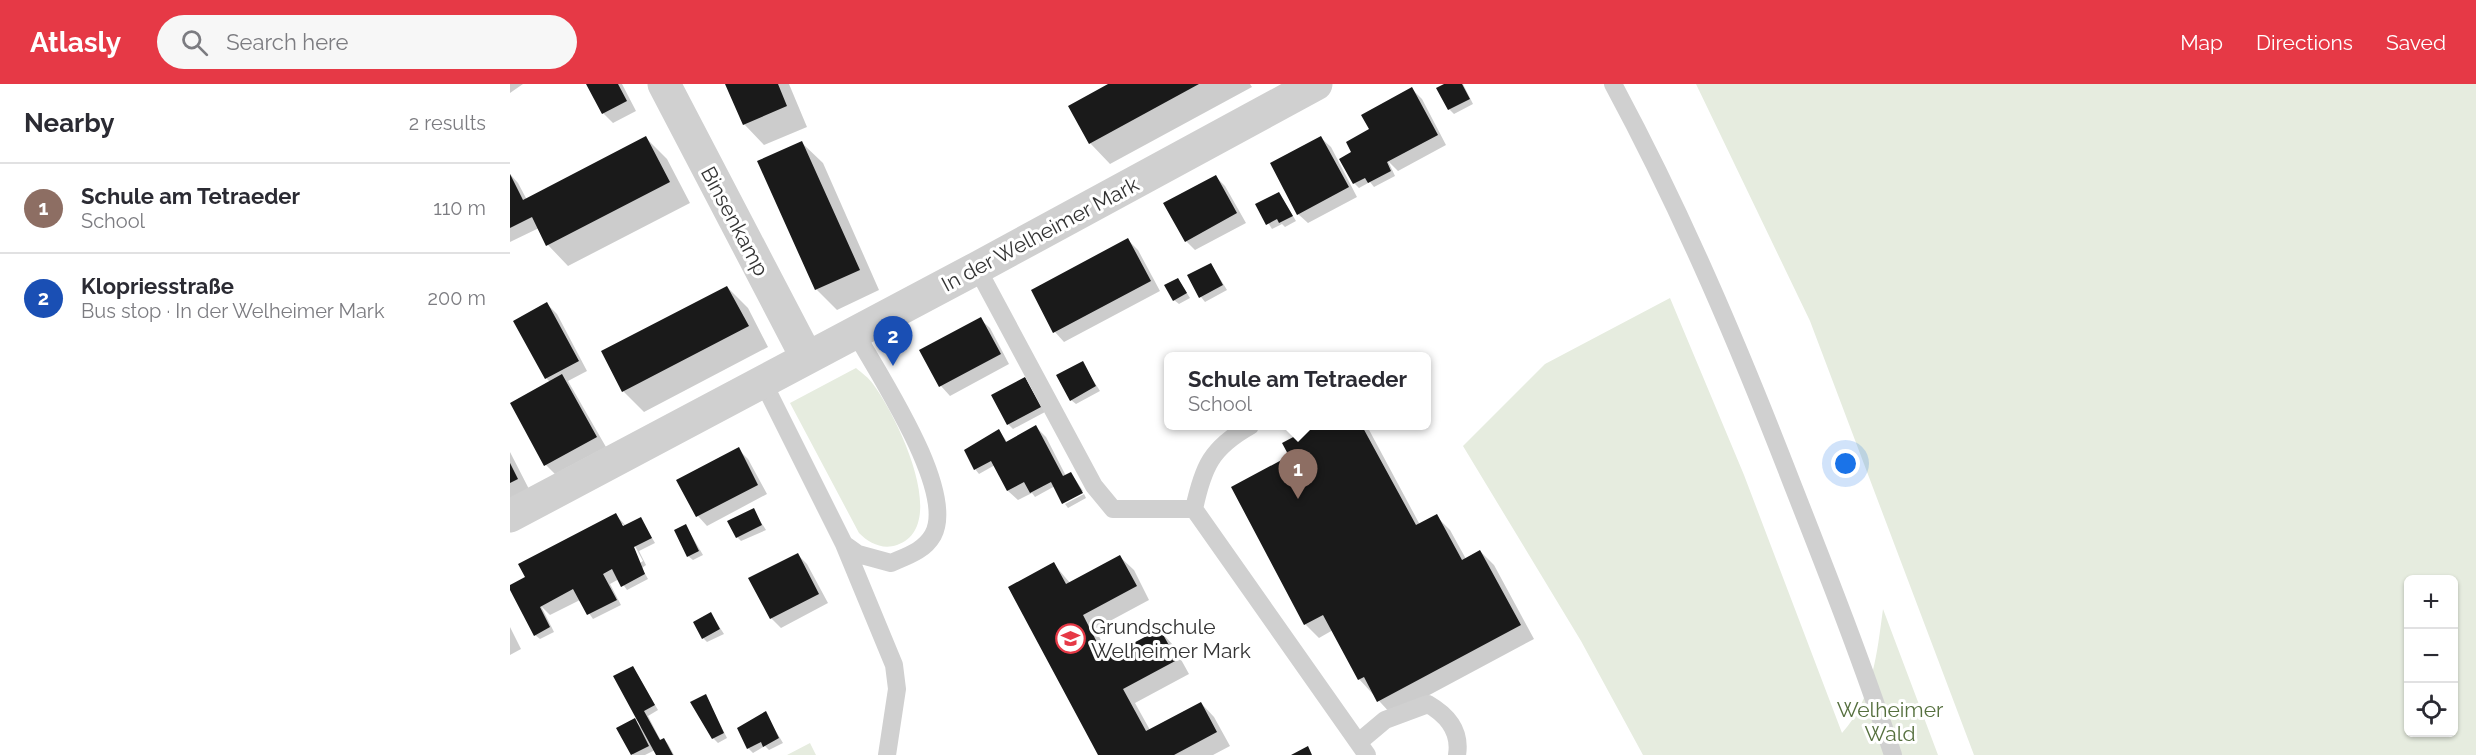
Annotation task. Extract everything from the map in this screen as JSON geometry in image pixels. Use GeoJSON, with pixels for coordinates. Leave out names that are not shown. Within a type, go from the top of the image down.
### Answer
{"type":"FeatureCollection","features":[{"type":"Feature","properties":{"kind":"street","name":"Binsenkamp"},"geometry":{"type":"LineString","coordinates":[[664,84],[807,358]]}},
{"type":"Feature","properties":{"kind":"street","name":"In der Welheimer Mark"},"geometry":{"type":"LineString","coordinates":[[510,516],[977,268],[1316,84]]}},
{"type":"Feature","properties":{"kind":"lane"},"geometry":{"type":"LineString","coordinates":[[1613,84],[1691,236],[1736,340],[1862,662],[1893,755]]}},
{"type":"Feature","properties":{"kind":"lane"},"geometry":{"type":"LineString","coordinates":[[977,268],[1094,486],[1113,509],[1194,509]]}},
{"type":"Feature","properties":{"kind":"lane"},"geometry":{"type":"LineString","coordinates":[[844,544],[858,554],[891,563],[925,546],[934,534],[938,511],[929,468],[855,332]]}},
{"type":"Feature","properties":{"kind":"lane"},"geometry":{"type":"LineString","coordinates":[[763,382],[844,544],[894,664],[897,689],[887,755]]}},
{"type":"Feature","properties":{"kind":"lane"},"geometry":{"type":"LineString","coordinates":[[1243,430],[1232,436],[1213,453],[1201,477],[1194,509],[1364,748],[1385,720],[1428,704],[1446,715],[1459,745],[1457,755]]}},
{"type":"Feature","properties":{"kind":"green space"},"geometry":{"type":"Polygon","coordinates":[[[1696,84],[2476,84],[2476,755],[1974,755],[1810,321],[1696,84]]]}},
{"type":"Feature","properties":{"kind":"green space","name":"Welheimer Wald"},"geometry":{"type":"Polygon","coordinates":[[[1670,298],[1744,475],[1842,733],[1861,705],[1872,675],[1883,609],[1938,755],[1643,755],[1581,641],[1463,446],[1545,364],[1670,298]]]}},
{"type":"Feature","properties":{"kind":"green space"},"geometry":{"type":"Polygon","coordinates":[[[856,368],[883,398],[905,443],[914,468],[919,493],[920,516],[913,534],[897,545],[886,547],[876,545],[859,533],[790,403],[856,368]]]}},
{"type":"Feature","properties":{"kind":"green space"},"geometry":{"type":"Polygon","coordinates":[[[810,743],[816,755],[787,755],[810,743]]]}},
{"type":"Feature","properties":{"kind":"building"},"geometry":{"type":"Polygon","coordinates":[[[586,84],[618,84],[627,101],[602,114],[586,84]]]}},
{"type":"Feature","properties":{"kind":"building"},"geometry":{"type":"Polygon","coordinates":[[[725,84],[778,84],[787,106],[743,125],[725,84]]]}},
{"type":"Feature","properties":{"kind":"building"},"geometry":{"type":"Polygon","coordinates":[[[1108,84],[1199,84],[1089,144],[1068,106],[1108,84]]]}},
{"type":"Feature","properties":{"kind":"building"},"geometry":{"type":"Polygon","coordinates":[[[1444,84],[1462,84],[1470,99],[1448,110],[1436,88],[1444,84]]]}},
{"type":"Feature","properties":{"kind":"building"},"geometry":{"type":"Polygon","coordinates":[[[1412,87],[1438,135],[1387,162],[1391,171],[1368,183],[1365,178],[1353,184],[1339,159],[1351,152],[1346,142],[1369,129],[1361,115],[1412,87]]]}},
{"type":"Feature","properties":{"kind":"building"},"geometry":{"type":"Polygon","coordinates":[[[646,136],[670,182],[546,246],[532,217],[510,228],[510,174],[523,200],[646,136]]]}},
{"type":"Feature","properties":{"kind":"building"},"geometry":{"type":"Polygon","coordinates":[[[1321,136],[1349,187],[1297,215],[1270,163],[1321,136]]]}},
{"type":"Feature","properties":{"kind":"building"},"geometry":{"type":"Polygon","coordinates":[[[802,141],[860,270],[815,290],[757,161],[802,141]]]}},
{"type":"Feature","properties":{"kind":"building"},"geometry":{"type":"Polygon","coordinates":[[[1216,175],[1237,213],[1185,242],[1163,203],[1216,175]]]}},
{"type":"Feature","properties":{"kind":"building"},"geometry":{"type":"Polygon","coordinates":[[[1279,192],[1293,216],[1279,223],[1277,219],[1266,225],[1255,204],[1279,192]]]}},
{"type":"Feature","properties":{"kind":"building"},"geometry":{"type":"Polygon","coordinates":[[[1128,238],[1151,281],[1053,333],[1031,290],[1128,238]]]}},
{"type":"Feature","properties":{"kind":"building"},"geometry":{"type":"Polygon","coordinates":[[[1211,263],[1223,285],[1199,298],[1187,275],[1211,263]]]}},
{"type":"Feature","properties":{"kind":"building"},"geometry":{"type":"Polygon","coordinates":[[[1178,278],[1187,293],[1173,301],[1164,285],[1178,278]]]}},
{"type":"Feature","properties":{"kind":"building"},"geometry":{"type":"Polygon","coordinates":[[[727,286],[749,326],[622,392],[601,351],[727,286]]]}},
{"type":"Feature","properties":{"kind":"building"},"geometry":{"type":"Polygon","coordinates":[[[547,302],[579,361],[545,379],[513,321],[547,302]]]}},
{"type":"Feature","properties":{"kind":"building"},"geometry":{"type":"Polygon","coordinates":[[[981,317],[1001,354],[939,387],[919,350],[981,317]]]}},
{"type":"Feature","properties":{"kind":"building"},"geometry":{"type":"Polygon","coordinates":[[[1083,361],[1096,386],[1070,401],[1056,375],[1083,361]]]}},
{"type":"Feature","properties":{"kind":"building"},"geometry":{"type":"Polygon","coordinates":[[[562,374],[597,437],[544,466],[510,403],[562,374]]]}},
{"type":"Feature","properties":{"kind":"building"},"geometry":{"type":"Polygon","coordinates":[[[1025,377],[1041,407],[1007,425],[991,395],[1025,377]]]}},
{"type":"Feature","properties":{"kind":"building"},"geometry":{"type":"Polygon","coordinates":[[[1036,425],[1063,476],[1071,472],[1083,493],[1062,504],[1051,482],[1030,493],[1024,482],[1007,491],[991,461],[974,470],[964,450],[999,429],[1006,442],[1036,425]]]}},
{"type":"Feature","properties":{"kind":"building"},"geometry":{"type":"Polygon","coordinates":[[[1306,430],[1364,430],[1416,525],[1437,514],[1462,560],[1480,550],[1521,625],[1377,702],[1364,677],[1358,680],[1323,615],[1304,625],[1231,487],[1289,456],[1282,443],[1306,430]]]}},
{"type":"Feature","properties":{"kind":"building"},"geometry":{"type":"Polygon","coordinates":[[[739,447],[758,485],[696,517],[676,480],[739,447]]]}},
{"type":"Feature","properties":{"kind":"building"},"geometry":{"type":"Polygon","coordinates":[[[510,463],[518,479],[510,483],[510,463]]]}},
{"type":"Feature","properties":{"kind":"building"},"geometry":{"type":"Polygon","coordinates":[[[754,508],[762,525],[736,538],[727,521],[754,508]]]}},
{"type":"Feature","properties":{"kind":"building"},"geometry":{"type":"Polygon","coordinates":[[[616,513],[623,526],[641,517],[652,538],[634,547],[645,574],[621,587],[612,569],[603,574],[617,600],[587,615],[573,589],[540,607],[550,627],[534,636],[510,590],[510,585],[525,577],[518,564],[616,513]]]}},
{"type":"Feature","properties":{"kind":"building"},"geometry":{"type":"Polygon","coordinates":[[[686,524],[699,551],[687,557],[674,530],[686,524]]]}},
{"type":"Feature","properties":{"kind":"building"},"geometry":{"type":"Polygon","coordinates":[[[798,553],[819,594],[770,619],[748,578],[798,553]]]}},
{"type":"Feature","properties":{"kind":"building"},"geometry":{"type":"Polygon","coordinates":[[[1120,555],[1137,586],[1083,615],[1105,658],[1160,629],[1177,660],[1123,689],[1146,731],[1201,702],[1217,732],[1174,755],[1098,755],[1008,587],[1054,562],[1066,584],[1120,555]]]}},
{"type":"Feature","properties":{"kind":"building"},"geometry":{"type":"Polygon","coordinates":[[[711,612],[720,629],[702,639],[693,622],[711,612]]]}},
{"type":"Feature","properties":{"kind":"building"},"geometry":{"type":"Polygon","coordinates":[[[633,666],[655,705],[644,711],[660,740],[664,738],[673,755],[656,755],[613,676],[633,666]]]}},
{"type":"Feature","properties":{"kind":"building"},"geometry":{"type":"Polygon","coordinates":[[[706,694],[724,733],[712,739],[690,702],[706,694]]]}},
{"type":"Feature","properties":{"kind":"building"},"geometry":{"type":"Polygon","coordinates":[[[766,711],[779,738],[763,747],[761,742],[747,749],[737,728],[766,711]]]}},
{"type":"Feature","properties":{"kind":"building"},"geometry":{"type":"Polygon","coordinates":[[[635,718],[649,746],[631,755],[616,728],[635,718]]]}},
{"type":"Feature","properties":{"kind":"building"},"geometry":{"type":"Polygon","coordinates":[[[1308,746],[1312,755],[1291,755],[1308,746]]]}},
{"type":"Feature","properties":{"kind":"place","name":"Klopriesstraße"},"geometry":{"type":"Point","coordinates":[893,366]}},
{"type":"Feature","properties":{"kind":"place","name":"Schule am Tetraeder"},"geometry":{"type":"Point","coordinates":[1298,499]}},
{"type":"Feature","properties":{"kind":"place","name":"Grundschule Welheimer Mark"},"geometry":{"type":"Point","coordinates":[1070,638]}}]}
